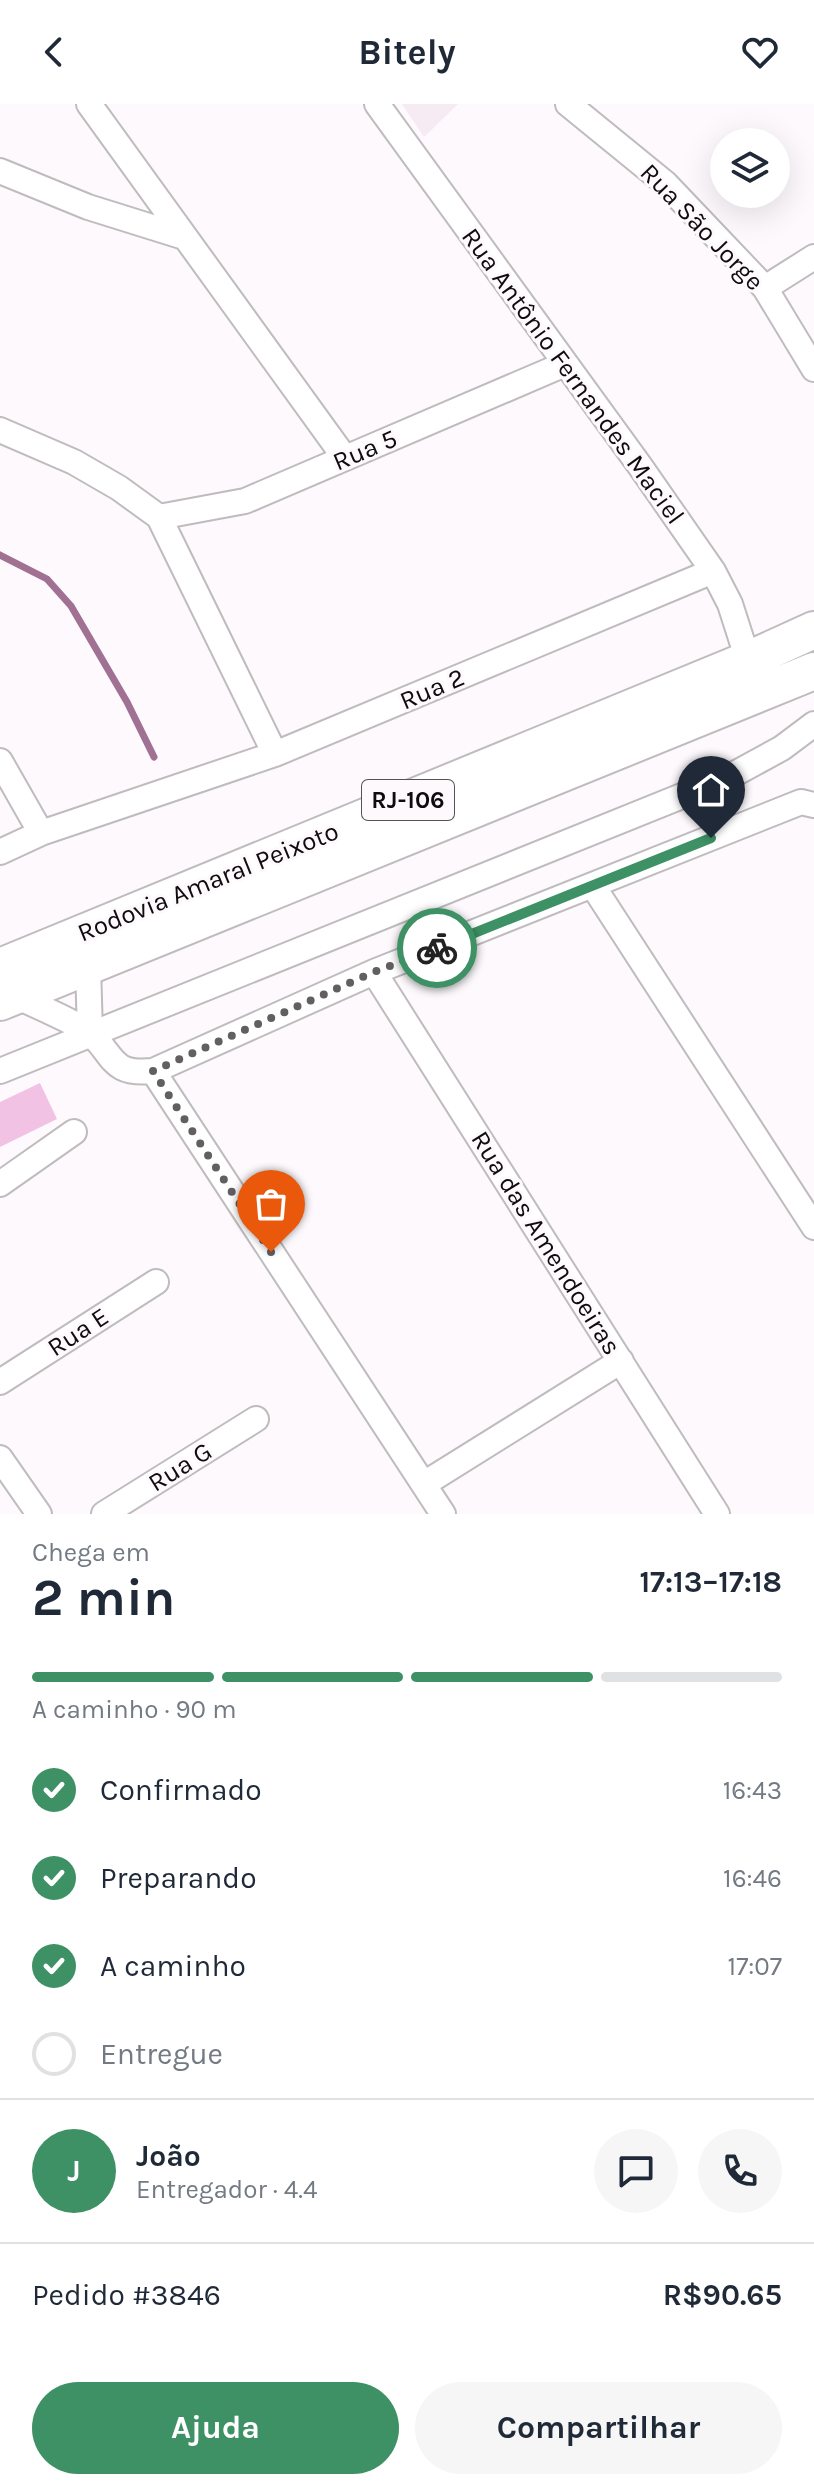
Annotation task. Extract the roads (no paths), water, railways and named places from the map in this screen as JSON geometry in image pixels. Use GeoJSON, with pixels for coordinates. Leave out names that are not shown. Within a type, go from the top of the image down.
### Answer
{"type":"FeatureCollection","features":[{"type":"Feature","properties":{"kind":"highway","name":"Rodovia Amaral Peixoto"},"geometry":{"type":"LineString","coordinates":[[5,988],[814,630]]}},
{"type":"Feature","properties":{"kind":"highway","name":"Rodovia Amaral Peixoto"},"geometry":{"type":"LineString","coordinates":[[5,988],[88,965],[814,671]]}},
{"type":"Feature","properties":{"kind":"street"},"geometry":{"type":"LineString","coordinates":[[89,104],[345,458]]}},
{"type":"Feature","properties":{"kind":"street","name":"Rua Antônio Fernandes Maciel"},"geometry":{"type":"LineString","coordinates":[[377,104],[713,571],[730,604],[748,660]]}},
{"type":"Feature","properties":{"kind":"street","name":"Rua São Jorge"},"geometry":{"type":"LineString","coordinates":[[568,104],[665,183],[765,288],[814,369]]}},
{"type":"Feature","properties":{"kind":"street"},"geometry":{"type":"LineString","coordinates":[[0,171],[88,207],[184,237]]}},
{"type":"Feature","properties":{"kind":"street"},"geometry":{"type":"LineString","coordinates":[[765,288],[814,257]]}},
{"type":"Feature","properties":{"kind":"street","name":"Rua 5"},"geometry":{"type":"LineString","coordinates":[[159,517],[245,501],[565,364]]}},
{"type":"Feature","properties":{"kind":"street"},"geometry":{"type":"LineString","coordinates":[[0,430],[74,462],[119,488],[159,517],[275,754]]}},
{"type":"Feature","properties":{"kind":"street","name":"Rua 2"},"geometry":{"type":"LineString","coordinates":[[0,852],[41,833],[275,754],[713,571]]}},
{"type":"Feature","properties":{"kind":"street"},"geometry":{"type":"LineString","coordinates":[[0,1071],[729,777],[782,748],[814,724]]}},
{"type":"Feature","properties":{"kind":"street"},"geometry":{"type":"LineString","coordinates":[[0,761],[41,833]]}},
{"type":"Feature","properties":{"kind":"street"},"geometry":{"type":"LineString","coordinates":[[5,988],[90,1034],[110,1059],[127,1071],[153,1071],[374,972],[807,804]]}},
{"type":"Feature","properties":{"kind":"street"},"geometry":{"type":"LineString","coordinates":[[593,886],[813,1224]]}},
{"type":"Feature","properties":{"kind":"street"},"geometry":{"type":"LineString","coordinates":[[88,965],[90,1034]]}},
{"type":"Feature","properties":{"kind":"street","name":"Rua das Amendoeiras"},"geometry":{"type":"LineString","coordinates":[[374,972],[717,1514]]}},
{"type":"Feature","properties":{"kind":"street"},"geometry":{"type":"LineString","coordinates":[[153,1071],[443,1514]]}},
{"type":"Feature","properties":{"kind":"street"},"geometry":{"type":"LineString","coordinates":[[0,1184],[74,1132]]}},
{"type":"Feature","properties":{"kind":"street","name":"Rua E"},"geometry":{"type":"LineString","coordinates":[[0,1382],[156,1282]]}},
{"type":"Feature","properties":{"kind":"street"},"geometry":{"type":"LineString","coordinates":[[424,1484],[621,1361]]}},
{"type":"Feature","properties":{"kind":"street","name":"Rua G"},"geometry":{"type":"LineString","coordinates":[[104,1514],[256,1419]]}},
{"type":"Feature","properties":{"kind":"street"},"geometry":{"type":"LineString","coordinates":[[1,1463],[39,1514]]}},
{"type":"Feature","properties":{"kind":"waterway"},"geometry":{"type":"LineString","coordinates":[[0,555],[47,579],[71,606],[127,702],[154,757]]}}]}
